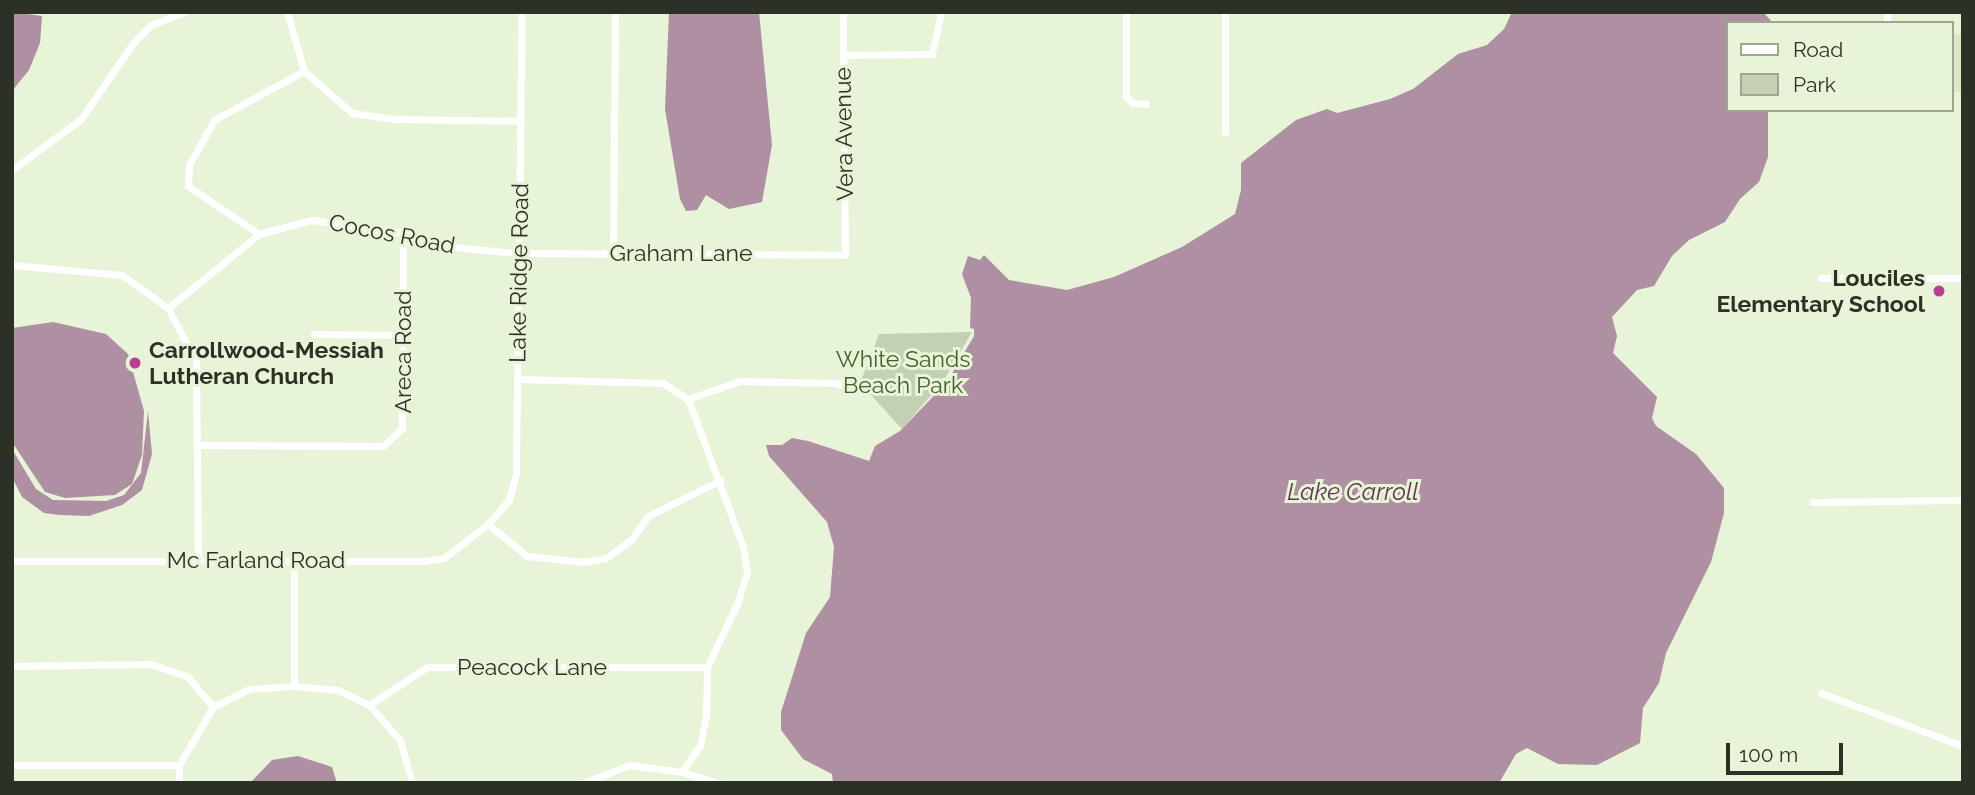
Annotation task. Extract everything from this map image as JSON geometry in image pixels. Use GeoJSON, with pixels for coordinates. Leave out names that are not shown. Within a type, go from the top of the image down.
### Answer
{"type":"FeatureCollection","features":[{"type":"Feature","properties":{"kind":"street"},"geometry":{"type":"LineString","coordinates":[[12,170],[80,119],[133,43],[151,25],[185,12]]}},
{"type":"Feature","properties":{"kind":"street"},"geometry":{"type":"LineString","coordinates":[[286,12],[304,71],[352,113],[395,119],[521,121]]}},
{"type":"Feature","properties":{"kind":"street","name":"Lake Ridge Road"},"geometry":{"type":"LineString","coordinates":[[488,524],[509,500],[516,474],[522,12]]}},
{"type":"Feature","properties":{"kind":"street"},"geometry":{"type":"LineString","coordinates":[[613,253],[615,12]]}},
{"type":"Feature","properties":{"kind":"street","name":"Vera Avenue"},"geometry":{"type":"LineString","coordinates":[[843,12],[845,255]]}},
{"type":"Feature","properties":{"kind":"street"},"geometry":{"type":"LineString","coordinates":[[843,55],[932,54],[941,12]]}},
{"type":"Feature","properties":{"kind":"street"},"geometry":{"type":"LineString","coordinates":[[1126,12],[1126,96],[1132,103],[1146,104]]}},
{"type":"Feature","properties":{"kind":"street"},"geometry":{"type":"LineString","coordinates":[[1225,12],[1225,132]]}},
{"type":"Feature","properties":{"kind":"street"},"geometry":{"type":"LineString","coordinates":[[259,234],[188,186],[189,165],[214,120],[304,71]]}},
{"type":"Feature","properties":{"kind":"street","name":"Cocos Road"},"geometry":{"type":"LineString","coordinates":[[169,308],[259,234],[311,220],[404,233],[452,247],[517,253]]}},
{"type":"Feature","properties":{"kind":"street","name":"Areca Road"},"geometry":{"type":"LineString","coordinates":[[199,445],[383,446],[402,428],[404,233]]}},
{"type":"Feature","properties":{"kind":"street","name":"Graham Lane"},"geometry":{"type":"LineString","coordinates":[[517,253],[845,255]]}},
{"type":"Feature","properties":{"kind":"street"},"geometry":{"type":"LineString","coordinates":[[12,265],[122,275],[169,308],[196,362],[199,445],[198,559]]}},
{"type":"Feature","properties":{"kind":"street"},"geometry":{"type":"LineString","coordinates":[[1821,278],[1963,278]]}},
{"type":"Feature","properties":{"kind":"street"},"geometry":{"type":"LineString","coordinates":[[314,334],[403,335]]}},
{"type":"Feature","properties":{"kind":"street"},"geometry":{"type":"LineString","coordinates":[[517,379],[663,383],[688,399],[739,525],[747,572],[737,604],[707,667],[706,715],[699,745],[682,772]]}},
{"type":"Feature","properties":{"kind":"street"},"geometry":{"type":"LineString","coordinates":[[688,399],[740,381],[835,383],[852,389]]}},
{"type":"Feature","properties":{"kind":"street"},"geometry":{"type":"LineString","coordinates":[[488,524],[527,556],[584,562],[607,558],[631,540],[651,514],[722,480]]}},
{"type":"Feature","properties":{"kind":"street"},"geometry":{"type":"LineString","coordinates":[[1812,502],[1963,500]]}},
{"type":"Feature","properties":{"kind":"street","name":"Mc Farland Road"},"geometry":{"type":"LineString","coordinates":[[12,561],[444,558],[488,524]]}},
{"type":"Feature","properties":{"kind":"street"},"geometry":{"type":"LineString","coordinates":[[294,559],[294,686]]}},
{"type":"Feature","properties":{"kind":"street"},"geometry":{"type":"LineString","coordinates":[[12,666],[151,664],[188,677],[213,707]]}},
{"type":"Feature","properties":{"kind":"street","name":"Peacock Lane"},"geometry":{"type":"LineString","coordinates":[[369,705],[427,667],[707,667]]}},
{"type":"Feature","properties":{"kind":"street"},"geometry":{"type":"LineString","coordinates":[[179,783],[179,765],[213,707],[249,689],[294,686],[338,690],[369,705],[400,740],[412,783]]}},
{"type":"Feature","properties":{"kind":"street"},"geometry":{"type":"LineString","coordinates":[[1821,693],[1963,746]]}},
{"type":"Feature","properties":{"kind":"street"},"geometry":{"type":"LineString","coordinates":[[12,765],[179,765]]}},
{"type":"Feature","properties":{"kind":"street"},"geometry":{"type":"LineString","coordinates":[[583,783],[629,765],[682,772],[719,783]]}},
{"type":"Feature","properties":{"kind":"shaded area"},"geometry":{"type":"Polygon","coordinates":[[[1954,34],[1963,35],[1963,92],[1954,92],[1954,34]]]}},
{"type":"Feature","properties":{"kind":"green space","name":"White Sands Beach Park"},"geometry":{"type":"Polygon","coordinates":[[[972,332],[944,380],[902,429],[860,383],[879,334],[972,332]]]}},
{"type":"Feature","properties":{"kind":"water"},"geometry":{"type":"Polygon","coordinates":[[[12,12],[42,16],[40,43],[29,70],[12,91],[12,12]]]}},
{"type":"Feature","properties":{"kind":"water"},"geometry":{"type":"Polygon","coordinates":[[[669,12],[759,12],[772,145],[762,202],[729,209],[706,195],[697,210],[686,211],[680,199],[665,109],[669,12]]]}},
{"type":"Feature","properties":{"kind":"water","name":"Lake Carroll"},"geometry":{"type":"Polygon","coordinates":[[[1512,12],[1763,12],[1771,21],[1727,21],[1727,112],[1768,112],[1768,157],[1759,182],[1740,199],[1725,222],[1689,240],[1672,256],[1654,286],[1637,290],[1612,317],[1617,336],[1613,353],[1657,397],[1652,418],[1656,426],[1696,454],[1724,488],[1724,513],[1711,562],[1666,653],[1659,683],[1643,708],[1640,743],[1597,765],[1558,764],[1527,748],[1516,754],[1499,783],[833,783],[832,774],[803,759],[781,730],[781,712],[806,633],[830,597],[834,547],[827,522],[769,456],[766,445],[782,445],[792,438],[869,461],[875,446],[900,431],[947,382],[974,336],[974,329],[970,328],[971,298],[962,274],[968,256],[980,260],[984,255],[1009,280],[1067,290],[1114,277],[1182,247],[1235,214],[1241,190],[1241,163],[1296,120],[1327,109],[1337,113],[1390,99],[1413,89],[1458,54],[1487,45],[1504,29],[1512,12]]]}},
{"type":"Feature","properties":{"kind":"water"},"geometry":{"type":"Polygon","coordinates":[[[53,322],[106,334],[128,354],[144,411],[142,455],[132,484],[115,495],[65,498],[45,492],[12,442],[12,328],[53,322]]]}},
{"type":"Feature","properties":{"kind":"water"},"geometry":{"type":"Polygon","coordinates":[[[148,411],[152,454],[142,490],[122,505],[89,516],[59,515],[44,513],[22,497],[12,477],[12,449],[36,489],[53,500],[106,501],[124,495],[141,473],[148,411]]]}},
{"type":"Feature","properties":{"kind":"water"},"geometry":{"type":"Polygon","coordinates":[[[298,756],[332,767],[337,783],[250,783],[272,760],[298,756]]]}},
{"type":"Feature","properties":{"kind":"place","name":"Louciles Elementary School"},"geometry":{"type":"Point","coordinates":[1939,291]}},
{"type":"Feature","properties":{"kind":"place","name":"Carrollwood-Messiah Lutheran Church"},"geometry":{"type":"Point","coordinates":[135,363]}}]}
